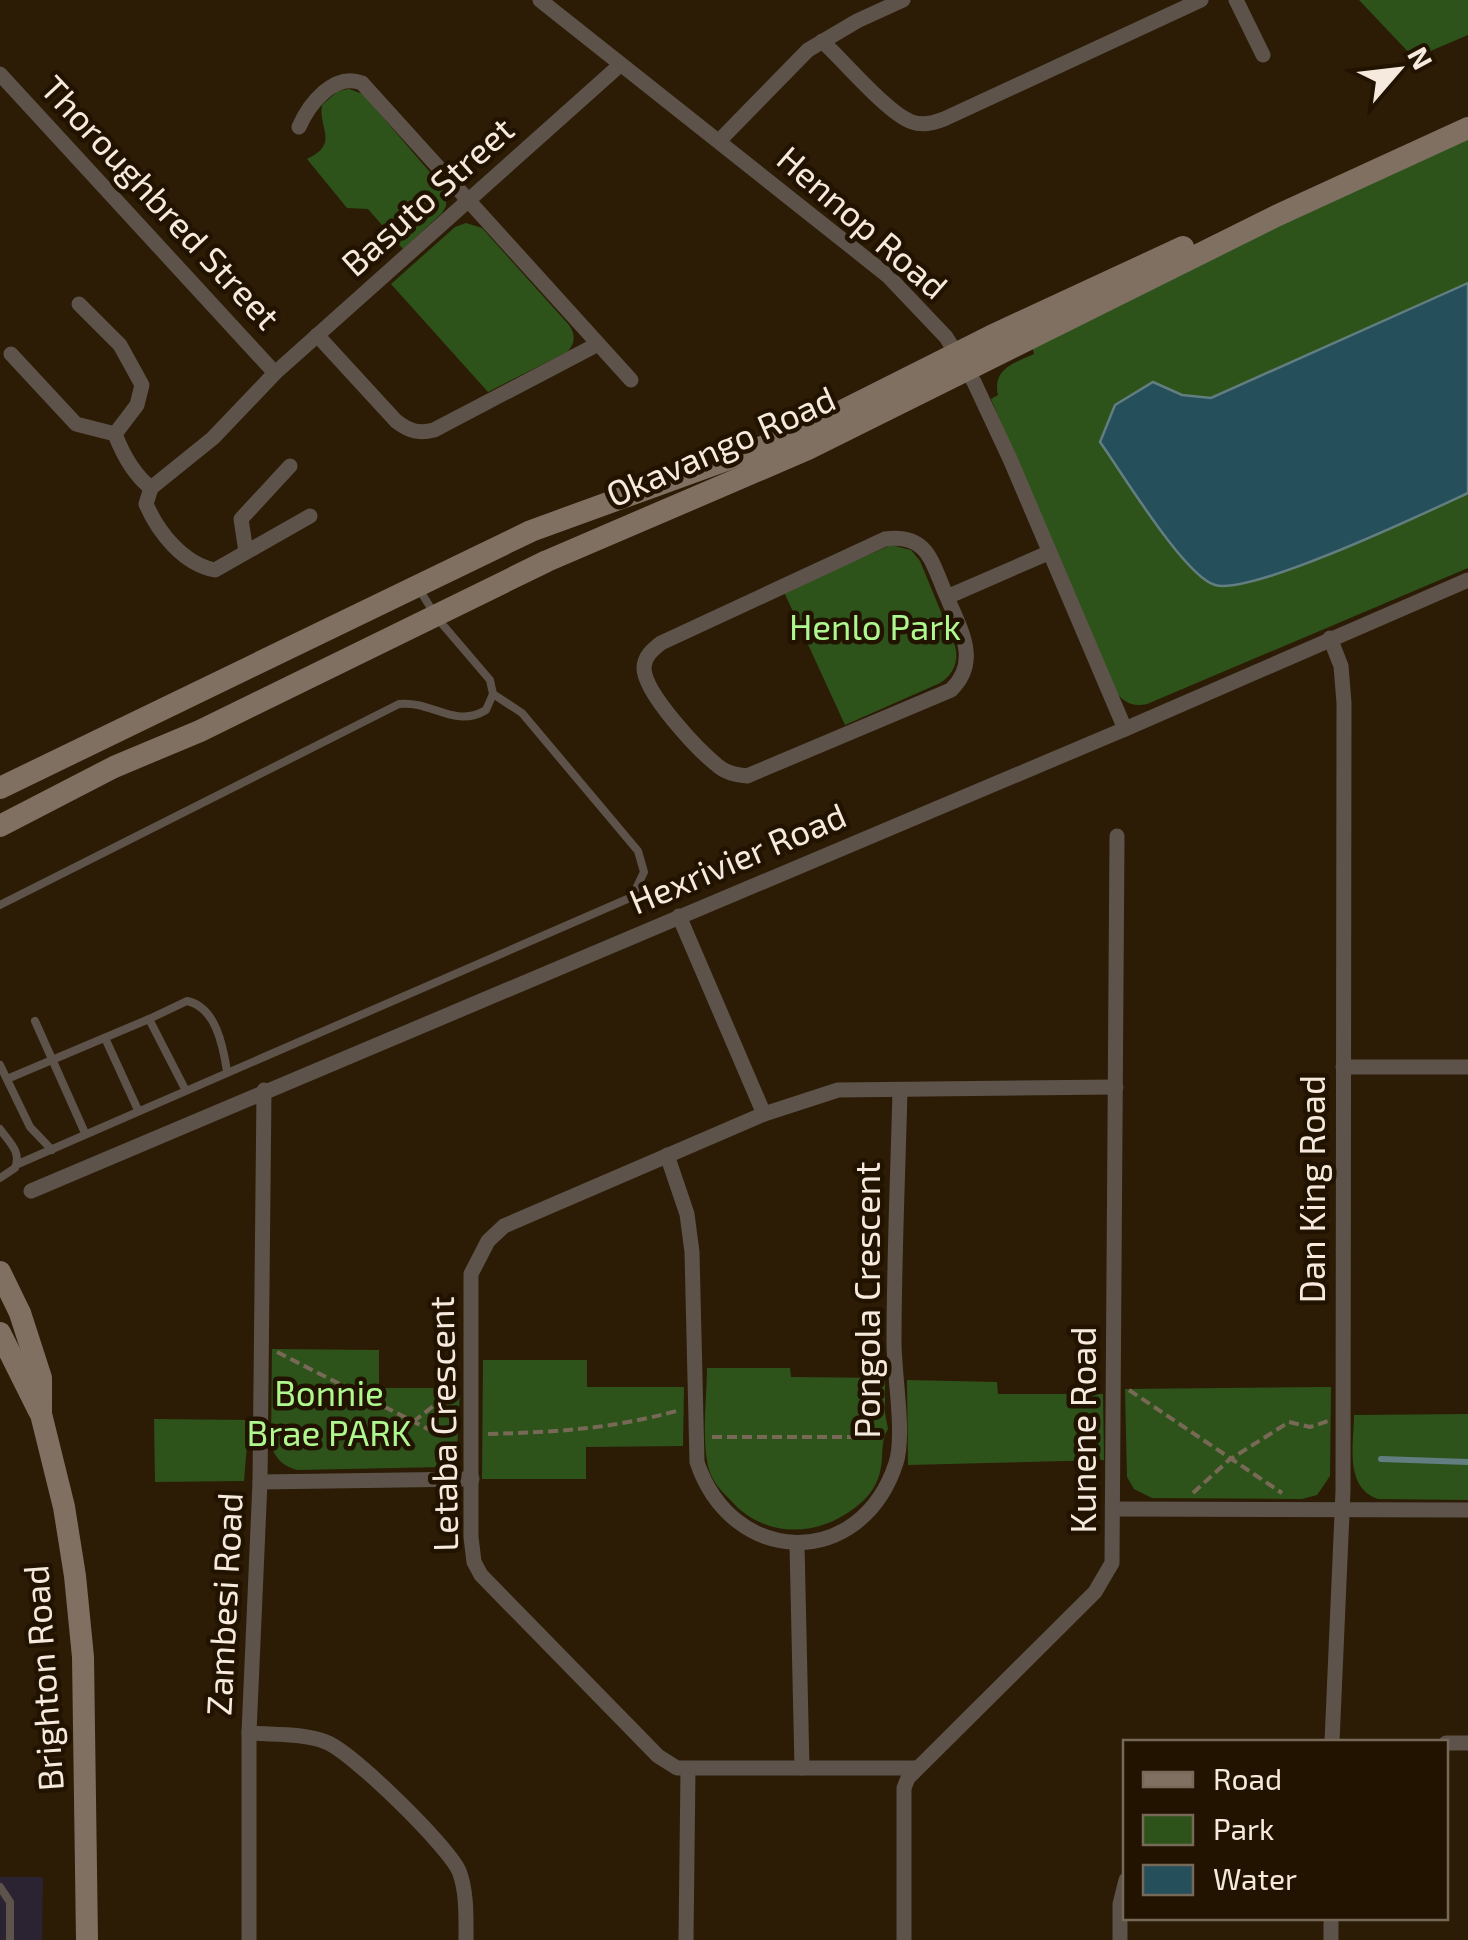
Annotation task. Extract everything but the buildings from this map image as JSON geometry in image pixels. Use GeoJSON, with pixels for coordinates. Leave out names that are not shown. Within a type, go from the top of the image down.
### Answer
{"type":"FeatureCollection","features":[{"type":"Feature","properties":{"kind":"main road","name":"Okavango Road"},"geometry":{"type":"LineString","coordinates":[[0,826],[114,767],[200,731],[547,561],[808,449],[963,361],[1468,117]]}},
{"type":"Feature","properties":{"kind":"main road","name":"Okavango Road"},"geometry":{"type":"LineString","coordinates":[[0,788],[531,531],[792,436],[1468,128]]}},
{"type":"Feature","properties":{"kind":"main road","name":"Brighton Road"},"geometry":{"type":"LineString","coordinates":[[0,1272],[20,1313],[41,1378],[40,1414]]}},
{"type":"Feature","properties":{"kind":"main road","name":"Brighton Road"},"geometry":{"type":"LineString","coordinates":[[0,1333],[40,1414],[64,1507],[83,1657],[87,1940]]}},
{"type":"Feature","properties":{"kind":"street","name":"Hennop Road"},"geometry":{"type":"LineString","coordinates":[[540,0],[888,276],[963,361],[1010,459],[1125,729]]}},
{"type":"Feature","properties":{"kind":"street"},"geometry":{"type":"LineString","coordinates":[[719,141],[796,60],[822,40],[903,0]]}},
{"type":"Feature","properties":{"kind":"street"},"geometry":{"type":"LineString","coordinates":[[822,40],[894,110],[910,122],[921,124],[944,119],[1201,0]]}},
{"type":"Feature","properties":{"kind":"street"},"geometry":{"type":"LineString","coordinates":[[1236,0],[1263,55]]}},
{"type":"Feature","properties":{"kind":"street","name":"Basuto Street"},"geometry":{"type":"LineString","coordinates":[[152,488],[213,438],[275,373],[620,66]]}},
{"type":"Feature","properties":{"kind":"street","name":"Thoroughbred Street"},"geometry":{"type":"LineString","coordinates":[[0,74],[275,373]]}},
{"type":"Feature","properties":{"kind":"street"},"geometry":{"type":"LineString","coordinates":[[299,127],[309,106],[328,90],[342,81],[356,80],[391,112],[631,380]]}},
{"type":"Feature","properties":{"kind":"street"},"geometry":{"type":"LineString","coordinates":[[79,304],[120,344],[142,385],[137,405],[115,434]]}},
{"type":"Feature","properties":{"kind":"street"},"geometry":{"type":"LineString","coordinates":[[317,335],[396,421],[423,433],[598,344]]}},
{"type":"Feature","properties":{"kind":"street"},"geometry":{"type":"LineString","coordinates":[[11,354],[76,424],[115,434]]}},
{"type":"Feature","properties":{"kind":"street"},"geometry":{"type":"LineString","coordinates":[[115,434],[122,454],[152,488],[146,504],[161,532],[195,564],[214,570],[310,516]]}},
{"type":"Feature","properties":{"kind":"street"},"geometry":{"type":"LineString","coordinates":[[246,552],[241,518],[290,466]]}},
{"type":"Feature","properties":{"kind":"street"},"geometry":{"type":"LineString","coordinates":[[885,539],[909,539],[921,544],[947,598],[967,644],[968,660],[952,690],[747,776],[719,768],[651,692],[645,677],[644,664],[661,642],[885,539]]}},
{"type":"Feature","properties":{"kind":"street"},"geometry":{"type":"LineString","coordinates":[[947,598],[1048,553]]}},
{"type":"Feature","properties":{"kind":"street","name":"Hexrivier Road"},"geometry":{"type":"LineString","coordinates":[[31,1191],[1468,580]]}},
{"type":"Feature","properties":{"kind":"street","name":"Dan King Road"},"geometry":{"type":"LineString","coordinates":[[1330,638],[1341,666],[1344,704],[1342,1510],[1332,1740]]}},
{"type":"Feature","properties":{"kind":"street","name":"Kunene Road"},"geometry":{"type":"LineString","coordinates":[[915,1768],[1102,1582],[1114,1552],[1117,836]]}},
{"type":"Feature","properties":{"kind":"street"},"geometry":{"type":"LineString","coordinates":[[679,916],[764,1114]]}},
{"type":"Feature","properties":{"kind":"street"},"geometry":{"type":"LineString","coordinates":[[1343,1067],[1468,1068]]}},
{"type":"Feature","properties":{"kind":"street","name":"Letaba Crescent"},"geometry":{"type":"LineString","coordinates":[[915,1768],[677,1768],[658,1756],[481,1575],[472,1555],[472,1274],[488,1241],[504,1226],[764,1114],[838,1090],[1116,1086]]}},
{"type":"Feature","properties":{"kind":"street","name":"Zambesi Road"},"geometry":{"type":"LineString","coordinates":[[249,1940],[249,1733],[260,1482],[264,1090]]}},
{"type":"Feature","properties":{"kind":"street","name":"Pongola Crescent"},"geometry":{"type":"LineString","coordinates":[[797,1545],[837,1538],[862,1518],[886,1486],[897,1461],[894,1343],[900,1090]]}},
{"type":"Feature","properties":{"kind":"street"},"geometry":{"type":"LineString","coordinates":[[667,1155],[686,1214],[692,1252],[697,1462],[704,1482],[740,1524],[765,1539],[797,1545],[802,1768]]}},
{"type":"Feature","properties":{"kind":"street"},"geometry":{"type":"LineString","coordinates":[[260,1482],[472,1479]]}},
{"type":"Feature","properties":{"kind":"street"},"geometry":{"type":"LineString","coordinates":[[1114,1509],[1468,1510]]}},
{"type":"Feature","properties":{"kind":"street"},"geometry":{"type":"LineString","coordinates":[[249,1733],[325,1741],[344,1751],[367,1772],[452,1859],[463,1889],[466,1940]]}},
{"type":"Feature","properties":{"kind":"street"},"geometry":{"type":"LineString","coordinates":[[686,1940],[688,1768]]}},
{"type":"Feature","properties":{"kind":"street"},"geometry":{"type":"LineString","coordinates":[[904,1940],[904,1788],[915,1768]]}},
{"type":"Feature","properties":{"kind":"street"},"geometry":{"type":"LineString","coordinates":[[1120,1940],[1123,1892]]}},
{"type":"Feature","properties":{"kind":"lane"},"geometry":{"type":"LineString","coordinates":[[0,905],[399,704],[413,704],[456,718],[486,710],[492,694],[490,680],[436,618],[417,586]]}},
{"type":"Feature","properties":{"kind":"lane"},"geometry":{"type":"LineString","coordinates":[[0,1178],[18,1164],[86,1133],[632,897],[644,872],[638,852],[522,713],[492,694]]}},
{"type":"Feature","properties":{"kind":"lane"},"geometry":{"type":"LineString","coordinates":[[6,1079],[187,1001],[202,1006],[218,1034],[227,1071]]}},
{"type":"Feature","properties":{"kind":"lane"},"geometry":{"type":"LineString","coordinates":[[149,1020],[186,1090]]}},
{"type":"Feature","properties":{"kind":"lane"},"geometry":{"type":"LineString","coordinates":[[35,1022],[86,1133]]}},
{"type":"Feature","properties":{"kind":"lane"},"geometry":{"type":"LineString","coordinates":[[105,1038],[138,1110]]}},
{"type":"Feature","properties":{"kind":"lane"},"geometry":{"type":"LineString","coordinates":[[0,1065],[30,1127],[52,1150]]}},
{"type":"Feature","properties":{"kind":"lane"},"geometry":{"type":"LineString","coordinates":[[0,1129],[17,1152],[18,1164]]}},
{"type":"Feature","properties":{"kind":"lane"},"geometry":{"type":"LineString","coordinates":[[0,1887],[10,1902],[10,1940]]}},
{"type":"Feature","properties":{"kind":"path"},"geometry":{"type":"LineString","coordinates":[[262,1352],[281,1352],[305,1368],[430,1430],[490,1434],[531,1430],[575,1432],[625,1425],[698,1405]]}},
{"type":"Feature","properties":{"kind":"path"},"geometry":{"type":"LineString","coordinates":[[413,1422],[451,1388],[472,1385]]}},
{"type":"Feature","properties":{"kind":"path"},"geometry":{"type":"LineString","coordinates":[[1114,1386],[1134,1392],[1229,1460],[1281,1490],[1289,1510]]}},
{"type":"Feature","properties":{"kind":"path"},"geometry":{"type":"LineString","coordinates":[[1175,1510],[1229,1460],[1290,1422],[1310,1427],[1343,1416]]}},
{"type":"Feature","properties":{"kind":"path"},"geometry":{"type":"LineString","coordinates":[[698,1433],[720,1439],[898,1437]]}},
{"type":"Feature","properties":{"kind":"shaded area"},"geometry":{"type":"Polygon","coordinates":[[[0,1877],[43,1877],[42,1940],[0,1940],[0,1877]]]}},
{"type":"Feature","properties":{"kind":"green space"},"geometry":{"type":"Polygon","coordinates":[[[1359,0],[1468,0],[1468,35],[1414,58],[1359,0]]]}},
{"type":"Feature","properties":{"kind":"green space"},"geometry":{"type":"Polygon","coordinates":[[[349,89],[363,94],[446,191],[442,213],[403,249],[368,209],[347,208],[307,159],[325,141],[322,105],[338,91],[349,89]]]}},
{"type":"Feature","properties":{"kind":"green space"},"geometry":{"type":"Polygon","coordinates":[[[1468,139],[1468,568],[1147,704],[1126,701],[1116,692],[991,399],[998,395],[1001,373],[1034,354],[1032,346],[1288,217],[1468,139]]]}},
{"type":"Feature","properties":{"kind":"green space"},"geometry":{"type":"Polygon","coordinates":[[[466,223],[482,228],[569,325],[574,336],[567,352],[488,392],[391,284],[455,227],[466,223]]]}},
{"type":"Feature","properties":{"kind":"green space","name":"Henlo Park"},"geometry":{"type":"Polygon","coordinates":[[[891,545],[911,550],[920,561],[955,646],[956,662],[940,683],[845,725],[784,592],[891,545]]]}},
{"type":"Feature","properties":{"kind":"green space","name":"Bonnie Brae PARK"},"geometry":{"type":"Polygon","coordinates":[[[272,1349],[379,1350],[379,1388],[460,1388],[457,1451],[442,1467],[297,1470],[287,1466],[277,1457],[271,1443],[272,1349]]]}},
{"type":"Feature","properties":{"kind":"green space"},"geometry":{"type":"Polygon","coordinates":[[[483,1360],[587,1360],[587,1387],[684,1387],[683,1446],[586,1447],[586,1479],[482,1479],[483,1360]]]}},
{"type":"Feature","properties":{"kind":"green space"},"geometry":{"type":"Polygon","coordinates":[[[707,1368],[790,1368],[791,1377],[885,1378],[888,1429],[881,1470],[873,1489],[850,1511],[818,1526],[783,1529],[750,1517],[718,1487],[711,1475],[705,1437],[707,1368]]]}},
{"type":"Feature","properties":{"kind":"green space"},"geometry":{"type":"Polygon","coordinates":[[[907,1380],[997,1382],[998,1394],[1103,1394],[1104,1460],[908,1465],[907,1380]]]}},
{"type":"Feature","properties":{"kind":"green space"},"geometry":{"type":"Polygon","coordinates":[[[1331,1387],[1330,1476],[1317,1495],[1302,1499],[1152,1498],[1134,1489],[1127,1477],[1125,1389],[1331,1387]]]}},
{"type":"Feature","properties":{"kind":"green space"},"geometry":{"type":"Polygon","coordinates":[[[1468,1414],[1468,1500],[1378,1499],[1360,1485],[1353,1463],[1354,1415],[1468,1414]]]}},
{"type":"Feature","properties":{"kind":"green space"},"geometry":{"type":"Polygon","coordinates":[[[154,1419],[249,1420],[244,1481],[155,1482],[154,1419]]]}},
{"type":"Feature","properties":{"kind":"water"},"geometry":{"type":"Polygon","coordinates":[[[1468,283],[1468,493],[1379,533],[1264,578],[1215,585],[1187,563],[1100,442],[1115,405],[1153,382],[1182,395],[1211,398],[1468,283]]]}},
{"type":"Feature","properties":{"kind":"waterway"},"geometry":{"type":"LineString","coordinates":[[1381,1459],[1468,1462]]}}]}
